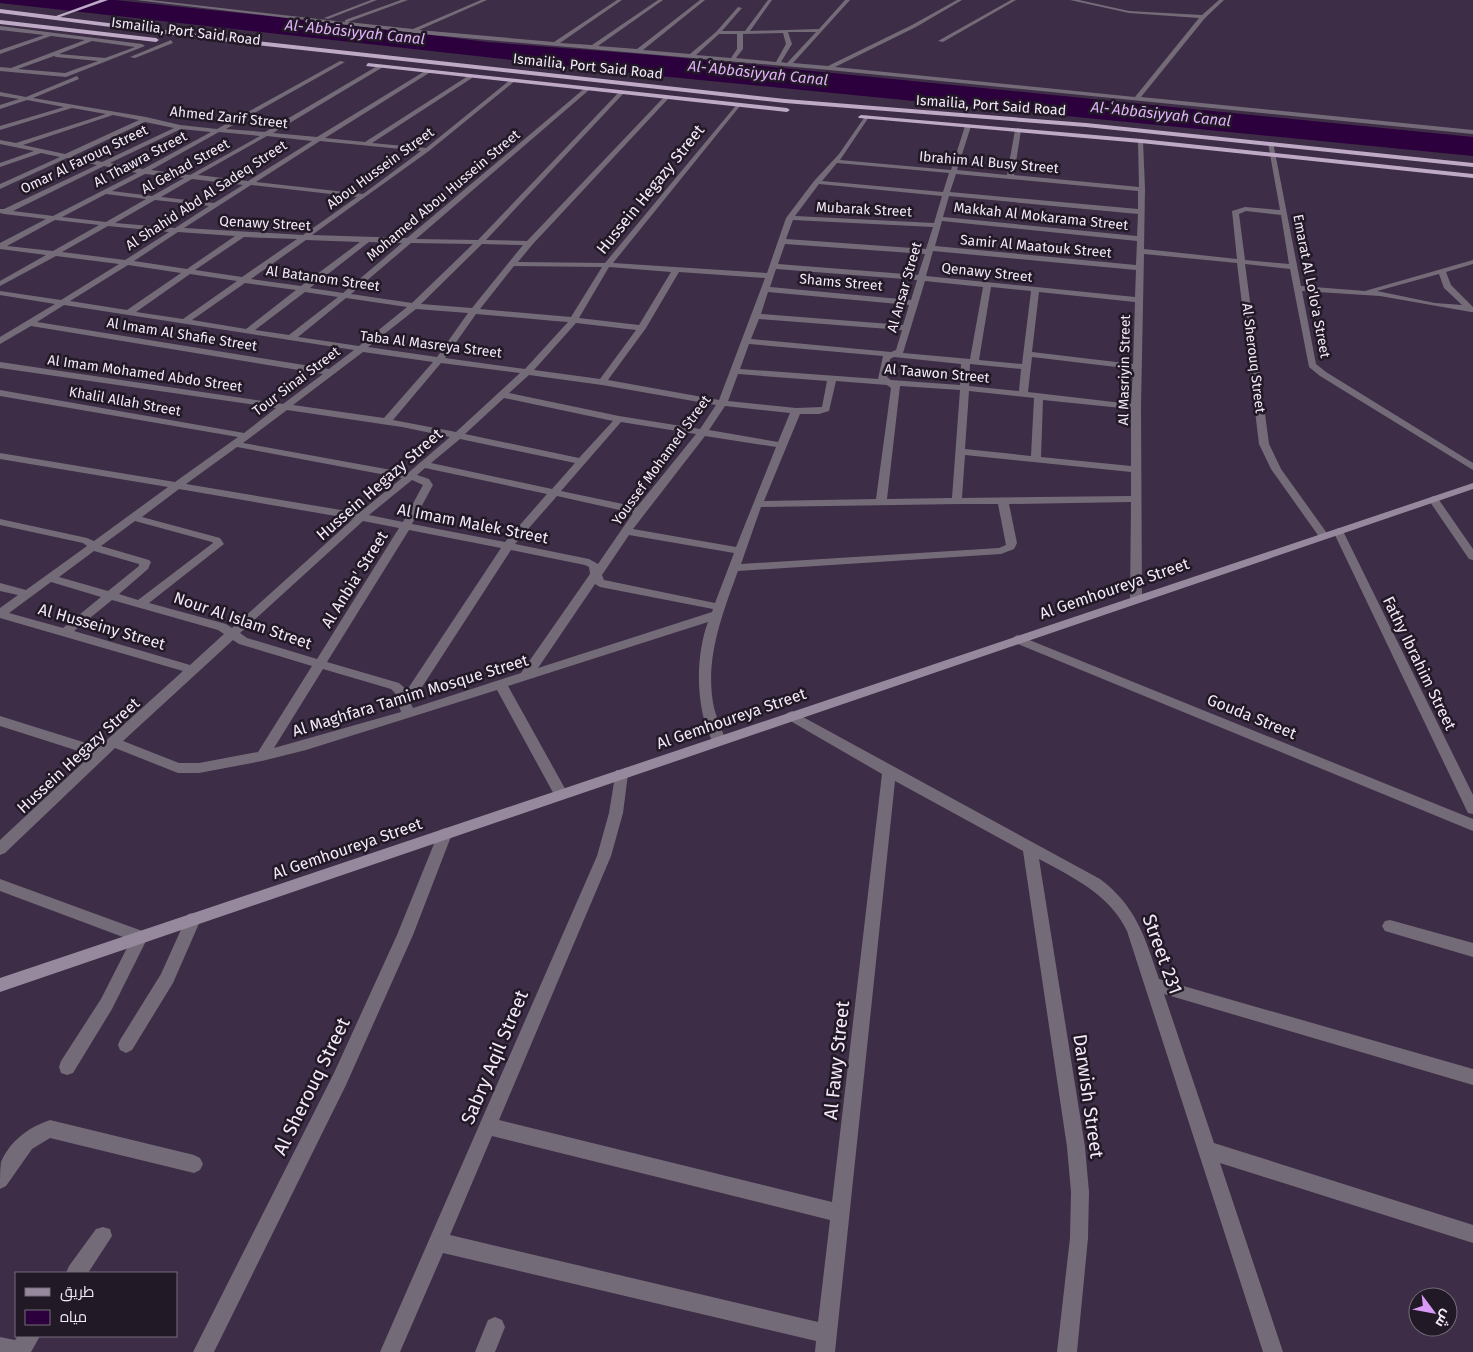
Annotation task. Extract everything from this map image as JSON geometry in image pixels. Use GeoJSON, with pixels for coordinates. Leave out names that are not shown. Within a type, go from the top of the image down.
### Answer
{"type":"FeatureCollection","features":[{"type":"Feature","properties":{"kind":"highway"},"geometry":{"type":"LineString","coordinates":[[56,15],[93,0]]}},
{"type":"Feature","properties":{"kind":"highway"},"geometry":{"type":"LineString","coordinates":[[56,15],[105,0]]}},
{"type":"Feature","properties":{"kind":"highway","name":"Ismailia, Port Said Road"},"geometry":{"type":"LineString","coordinates":[[0,11],[45,16],[56,15],[211,38],[801,102],[1042,121],[1473,165]]}},
{"type":"Feature","properties":{"kind":"highway","name":"Ismailia, Port Said Road"},"geometry":{"type":"LineString","coordinates":[[0,22],[180,43]]}},
{"type":"Feature","properties":{"kind":"highway"},"geometry":{"type":"LineString","coordinates":[[332,61],[351,63]]}},
{"type":"Feature","properties":{"kind":"highway","name":"Ismailia, Port Said Road"},"geometry":{"type":"LineString","coordinates":[[361,64],[797,111]]}},
{"type":"Feature","properties":{"kind":"highway"},"geometry":{"type":"LineString","coordinates":[[483,78],[496,75],[499,72],[498,69]]}},
{"type":"Feature","properties":{"kind":"highway"},"geometry":{"type":"LineString","coordinates":[[522,82],[521,78],[537,74]]}},
{"type":"Feature","properties":{"kind":"highway","name":"Ismailia, Port Said Road"},"geometry":{"type":"LineString","coordinates":[[849,116],[1141,141],[1473,176]]}},
{"type":"Feature","properties":{"kind":"main road","name":"Al Gemhoureya Street"},"geometry":{"type":"LineString","coordinates":[[0,985],[1473,486]]}},
{"type":"Feature","properties":{"kind":"street"},"geometry":{"type":"LineString","coordinates":[[138,0],[413,31],[789,64],[1473,132]]}},
{"type":"Feature","properties":{"kind":"street"},"geometry":{"type":"LineString","coordinates":[[322,20],[376,0]]}},
{"type":"Feature","properties":{"kind":"street"},"geometry":{"type":"LineString","coordinates":[[344,22],[406,0]]}},
{"type":"Feature","properties":{"kind":"street"},"geometry":{"type":"LineString","coordinates":[[413,31],[484,0]]}},
{"type":"Feature","properties":{"kind":"street"},"geometry":{"type":"LineString","coordinates":[[555,44],[620,0]]}},
{"type":"Feature","properties":{"kind":"street"},"geometry":{"type":"LineString","coordinates":[[593,47],[660,0]]}},
{"type":"Feature","properties":{"kind":"street"},"geometry":{"type":"LineString","coordinates":[[638,51],[703,0]]}},
{"type":"Feature","properties":{"kind":"street"},"geometry":{"type":"LineString","coordinates":[[732,60],[740,49],[743,33],[770,0]]}},
{"type":"Feature","properties":{"kind":"street"},"geometry":{"type":"LineString","coordinates":[[789,64],[848,0]]}},
{"type":"Feature","properties":{"kind":"street"},"geometry":{"type":"LineString","coordinates":[[828,68],[922,22],[960,0]]}},
{"type":"Feature","properties":{"kind":"street"},"geometry":{"type":"LineString","coordinates":[[941,42],[1014,0]]}},
{"type":"Feature","properties":{"kind":"street"},"geometry":{"type":"LineString","coordinates":[[1072,0],[1120,11],[1203,17]]}},
{"type":"Feature","properties":{"kind":"street"},"geometry":{"type":"LineString","coordinates":[[1137,98],[1203,17],[1222,0]]}},
{"type":"Feature","properties":{"kind":"street"},"geometry":{"type":"LineString","coordinates":[[206,7],[220,2]]}},
{"type":"Feature","properties":{"kind":"street"},"geometry":{"type":"LineString","coordinates":[[692,56],[718,33],[740,8]]}},
{"type":"Feature","properties":{"kind":"street"},"geometry":{"type":"LineString","coordinates":[[0,28],[142,46],[66,75],[0,68]]}},
{"type":"Feature","properties":{"kind":"street"},"geometry":{"type":"LineString","coordinates":[[718,33],[820,30]]}},
{"type":"Feature","properties":{"kind":"street"},"geometry":{"type":"LineString","coordinates":[[778,63],[789,44],[785,31]]}},
{"type":"Feature","properties":{"kind":"street"},"geometry":{"type":"LineString","coordinates":[[0,52],[52,34]]}},
{"type":"Feature","properties":{"kind":"street"},"geometry":{"type":"LineString","coordinates":[[11,70],[92,39]]}},
{"type":"Feature","properties":{"kind":"street"},"geometry":{"type":"LineString","coordinates":[[90,74],[171,42]]}},
{"type":"Feature","properties":{"kind":"street"},"geometry":{"type":"LineString","coordinates":[[0,48],[9,49]]}},
{"type":"Feature","properties":{"kind":"street"},"geometry":{"type":"LineString","coordinates":[[52,54],[108,60]]}},
{"type":"Feature","properties":{"kind":"street","name":"Al Thawra Street"},"geometry":{"type":"LineString","coordinates":[[0,247],[143,172],[342,62]]}},
{"type":"Feature","properties":{"kind":"street","name":"Al Gehad Street"},"geometry":{"type":"LineString","coordinates":[[0,284],[267,134],[380,66]]}},
{"type":"Feature","properties":{"kind":"street","name":"Al Shahid Abd Al Sadeq Street"},"geometry":{"type":"LineString","coordinates":[[0,341],[63,303],[317,139],[427,72]]}},
{"type":"Feature","properties":{"kind":"street"},"geometry":{"type":"LineString","coordinates":[[366,144],[470,76]]}},
{"type":"Feature","properties":{"kind":"street"},"geometry":{"type":"LineString","coordinates":[[0,107],[81,77]]}},
{"type":"Feature","properties":{"kind":"street","name":"Abou Hussein Street"},"geometry":{"type":"LineString","coordinates":[[185,321],[427,150],[512,81]]}},
{"type":"Feature","properties":{"kind":"street"},"geometry":{"type":"LineString","coordinates":[[45,82],[63,84]]}},
{"type":"Feature","properties":{"kind":"street","name":"Mohamed Abou Hussein Street"},"geometry":{"type":"LineString","coordinates":[[291,338],[345,295],[587,89]]}},
{"type":"Feature","properties":{"kind":"street","name":"Tour Sinai Street"},"geometry":{"type":"LineString","coordinates":[[0,614],[246,436],[414,306],[480,242],[622,93]]}},
{"type":"Feature","properties":{"kind":"street","name":"Ahmed Zarif Street"},"geometry":{"type":"LineString","coordinates":[[0,94],[114,113],[180,127],[427,150]]}},
{"type":"Feature","properties":{"kind":"street"},"geometry":{"type":"LineString","coordinates":[[387,421],[439,360],[474,311],[529,243],[666,98]]}},
{"type":"Feature","properties":{"kind":"street"},"geometry":{"type":"LineString","coordinates":[[0,128],[74,106]]}},
{"type":"Feature","properties":{"kind":"street","name":"Hussein Hegazy Street"},"geometry":{"type":"LineString","coordinates":[[0,849],[101,752],[361,518],[504,395],[528,371],[574,320],[607,265],[738,106]]}},
{"type":"Feature","properties":{"kind":"street"},"geometry":{"type":"LineString","coordinates":[[0,150],[114,113]]}},
{"type":"Feature","properties":{"kind":"street","name":"Youssef Mohamed Street"},"geometry":{"type":"LineString","coordinates":[[525,677],[640,511],[702,433],[722,403],[736,371],[790,218],[799,203],[834,161],[866,117]]}},
{"type":"Feature","properties":{"kind":"street"},"geometry":{"type":"LineString","coordinates":[[0,187],[62,156],[146,119]]}},
{"type":"Feature","properties":{"kind":"street","name":"Al Ansar Street"},"geometry":{"type":"LineString","coordinates":[[881,503],[896,388],[895,385],[882,378],[886,358],[899,352],[968,126]]}},
{"type":"Feature","properties":{"kind":"street","name":"Omar Al Farouq Street"},"geometry":{"type":"LineString","coordinates":[[2,212],[180,127]]}},
{"type":"Feature","properties":{"kind":"street"},"geometry":{"type":"LineString","coordinates":[[1010,177],[1018,130]]}},
{"type":"Feature","properties":{"kind":"street","name":"Al Masriyin Street"},"geometry":{"type":"LineString","coordinates":[[1136,599],[1136,407],[1142,212],[1141,141]]}},
{"type":"Feature","properties":{"kind":"street"},"geometry":{"type":"LineString","coordinates":[[0,142],[98,165],[143,172],[364,196]]}},
{"type":"Feature","properties":{"kind":"street","name":"Emarat Al Lo'lo'a Street"},"geometry":{"type":"LineString","coordinates":[[1271,143],[1310,360],[1316,369],[1473,466]]}},
{"type":"Feature","properties":{"kind":"street"},"geometry":{"type":"LineString","coordinates":[[0,165],[39,151]]}},
{"type":"Feature","properties":{"kind":"street","name":"Ibrahim Al Busy Street"},"geometry":{"type":"LineString","coordinates":[[834,161],[1142,189]]}},
{"type":"Feature","properties":{"kind":"street"},"geometry":{"type":"LineString","coordinates":[[816,182],[1142,212]]}},
{"type":"Feature","properties":{"kind":"street"},"geometry":{"type":"LineString","coordinates":[[105,192],[214,205]]}},
{"type":"Feature","properties":{"kind":"street","name":"Al Sherouq Street"},"geometry":{"type":"LineString","coordinates":[[1284,213],[1245,209],[1235,213],[1264,444],[1276,469],[1324,536]]}},
{"type":"Feature","properties":{"kind":"street","name":"Qenawy Street"},"geometry":{"type":"LineString","coordinates":[[2,212],[175,231],[366,240],[529,243]]}},
{"type":"Feature","properties":{"kind":"street","name":"Mubarak Street"},"geometry":{"type":"LineString","coordinates":[[790,218],[938,222]]}},
{"type":"Feature","properties":{"kind":"street","name":"Makkah Al Mokarama Street"},"geometry":{"type":"LineString","coordinates":[[938,222],[1141,239]]}},
{"type":"Feature","properties":{"kind":"street"},"geometry":{"type":"LineString","coordinates":[[128,313],[186,271],[243,234]]}},
{"type":"Feature","properties":{"kind":"street"},"geometry":{"type":"LineString","coordinates":[[248,331],[366,240]]}},
{"type":"Feature","properties":{"kind":"street","name":"Samir Al Maatouk Street"},"geometry":{"type":"LineString","coordinates":[[781,241],[929,250],[1140,268]]}},
{"type":"Feature","properties":{"kind":"street","name":"Al Batanom Street"},"geometry":{"type":"LineString","coordinates":[[0,247],[126,262],[414,306],[642,328]]}},
{"type":"Feature","properties":{"kind":"street"},"geometry":{"type":"LineString","coordinates":[[1141,251],[1294,267]]}},
{"type":"Feature","properties":{"kind":"street"},"geometry":{"type":"LineString","coordinates":[[1362,293],[1473,262]]}},
{"type":"Feature","properties":{"kind":"street"},"geometry":{"type":"LineString","coordinates":[[511,264],[607,265],[770,276]]}},
{"type":"Feature","properties":{"kind":"street","name":"Qenawy Street"},"geometry":{"type":"LineString","coordinates":[[773,266],[921,278],[1139,300]]}},
{"type":"Feature","properties":{"kind":"street"},"geometry":{"type":"LineString","coordinates":[[602,382],[642,328],[677,269]]}},
{"type":"Feature","properties":{"kind":"street"},"geometry":{"type":"LineString","coordinates":[[1442,271],[1448,286],[1472,310]]}},
{"type":"Feature","properties":{"kind":"street"},"geometry":{"type":"LineString","coordinates":[[958,502],[965,388],[987,285]]}},
{"type":"Feature","properties":{"kind":"street"},"geometry":{"type":"LineString","coordinates":[[1297,288],[1362,293],[1472,310]]}},
{"type":"Feature","properties":{"kind":"street","name":"Shams Street"},"geometry":{"type":"LineString","coordinates":[[765,289],[914,303]]}},
{"type":"Feature","properties":{"kind":"street"},"geometry":{"type":"LineString","coordinates":[[1023,394],[1035,290]]}},
{"type":"Feature","properties":{"kind":"street","name":"Taba Al Masreya Street"},"geometry":{"type":"LineString","coordinates":[[0,293],[360,349],[602,382],[722,403],[796,411],[819,411],[826,409],[832,378]]}},
{"type":"Feature","properties":{"kind":"street"},"geometry":{"type":"LineString","coordinates":[[756,316],[906,328]]}},
{"type":"Feature","properties":{"kind":"street","name":"Al Imam Al Shafie Street"},"geometry":{"type":"LineString","coordinates":[[30,323],[330,372]]}},
{"type":"Feature","properties":{"kind":"street"},"geometry":{"type":"LineString","coordinates":[[746,342],[1026,367]]}},
{"type":"Feature","properties":{"kind":"street"},"geometry":{"type":"LineString","coordinates":[[1028,354],[1138,367]]}},
{"type":"Feature","properties":{"kind":"street","name":"Al Imam Mohamed Abdo Street"},"geometry":{"type":"LineString","coordinates":[[0,365],[387,421],[582,462]]}},
{"type":"Feature","properties":{"kind":"street","name":"Al Taawon Street"},"geometry":{"type":"LineString","coordinates":[[736,371],[965,388],[1136,407]]}},
{"type":"Feature","properties":{"kind":"street","name":"Khalil Allah Street"},"geometry":{"type":"LineString","coordinates":[[0,393],[246,436]]}},
{"type":"Feature","properties":{"kind":"street"},"geometry":{"type":"LineString","coordinates":[[504,395],[619,419],[781,445]]}},
{"type":"Feature","properties":{"kind":"street"},"geometry":{"type":"LineString","coordinates":[[1036,460],[1040,396]]}},
{"type":"Feature","properties":{"kind":"street"},"geometry":{"type":"LineString","coordinates":[[718,741],[708,708],[705,681],[710,633],[757,504],[796,411]]}},
{"type":"Feature","properties":{"kind":"street"},"geometry":{"type":"LineString","coordinates":[[407,708],[507,547],[619,419]]}},
{"type":"Feature","properties":{"kind":"street"},"geometry":{"type":"LineString","coordinates":[[235,444],[410,476]]}},
{"type":"Feature","properties":{"kind":"street"},"geometry":{"type":"LineString","coordinates":[[961,452],[1137,470]]}},
{"type":"Feature","properties":{"kind":"street","name":"Al Imam Malek Street"},"geometry":{"type":"LineString","coordinates":[[0,456],[406,526],[589,562],[594,566],[600,583],[718,611]]}},
{"type":"Feature","properties":{"kind":"street"},"geometry":{"type":"LineString","coordinates":[[424,465],[640,511]]}},
{"type":"Feature","properties":{"kind":"street","name":"Al Anbia' Street"},"geometry":{"type":"LineString","coordinates":[[262,756],[406,526],[428,485],[426,481],[410,476]]}},
{"type":"Feature","properties":{"kind":"street"},"geometry":{"type":"LineString","coordinates":[[757,504],[1137,499]]}},
{"type":"Feature","properties":{"kind":"street"},"geometry":{"type":"LineString","coordinates":[[1433,499],[1473,557]]}},
{"type":"Feature","properties":{"kind":"street"},"geometry":{"type":"LineString","coordinates":[[733,568],[1000,550],[1010,547],[1012,544],[1003,501]]}},
{"type":"Feature","properties":{"kind":"street"},"geometry":{"type":"LineString","coordinates":[[134,518],[216,540],[219,544],[140,604]]}},
{"type":"Feature","properties":{"kind":"street"},"geometry":{"type":"LineString","coordinates":[[0,522],[87,541],[100,551],[145,562],[144,566],[65,633]]}},
{"type":"Feature","properties":{"kind":"street"},"geometry":{"type":"LineString","coordinates":[[626,531],[740,551]]}},
{"type":"Feature","properties":{"kind":"street","name":"Fathy Ibrahim Street"},"geometry":{"type":"LineString","coordinates":[[1338,531],[1473,808]]}},
{"type":"Feature","properties":{"kind":"street","name":"Nour Al Islam Street"},"geometry":{"type":"LineString","coordinates":[[49,578],[222,627],[243,641],[395,686],[400,689],[407,708]]}},
{"type":"Feature","properties":{"kind":"street"},"geometry":{"type":"LineString","coordinates":[[0,587],[27,594]]}},
{"type":"Feature","properties":{"kind":"street","name":"Al Maghfara Tamim Mosque Street"},"geometry":{"type":"LineString","coordinates":[[113,742],[178,768],[199,768],[262,756],[306,745],[407,708],[525,677],[718,611]]}},
{"type":"Feature","properties":{"kind":"street","name":"Al Husseiny Street"},"geometry":{"type":"LineString","coordinates":[[0,614],[194,670]]}},
{"type":"Feature","properties":{"kind":"street","name":"Gouda Street"},"geometry":{"type":"LineString","coordinates":[[1018,639],[1473,824]]}},
{"type":"Feature","properties":{"kind":"street"},"geometry":{"type":"LineString","coordinates":[[500,684],[561,794]]}},
{"type":"Feature","properties":{"kind":"street","name":"Street 231"},"geometry":{"type":"LineString","coordinates":[[792,716],[889,772],[1085,877],[1114,898],[1125,911],[1134,926],[1154,984],[1273,1352]]}},
{"type":"Feature","properties":{"kind":"street"},"geometry":{"type":"LineString","coordinates":[[0,721],[101,752]]}},
{"type":"Feature","properties":{"kind":"street","name":"Al Fawy Street"},"geometry":{"type":"LineString","coordinates":[[826,1343],[889,772]]}},
{"type":"Feature","properties":{"kind":"street","name":"Sabry Aqil Street"},"geometry":{"type":"LineString","coordinates":[[390,1352],[604,856],[616,813],[621,774]]}},
{"type":"Feature","properties":{"kind":"street","name":"Al Sherouq Street"},"geometry":{"type":"LineString","coordinates":[[203,1352],[340,1079],[405,935],[445,834]]}},
{"type":"Feature","properties":{"kind":"street","name":"Darwish Street"},"geometry":{"type":"LineString","coordinates":[[1030,847],[1076,1147],[1080,1192],[1079,1238],[1067,1352]]}},
{"type":"Feature","properties":{"kind":"street"},"geometry":{"type":"LineString","coordinates":[[0,885],[140,937],[111,998],[92,1032],[67,1067]]}},
{"type":"Feature","properties":{"kind":"street"},"geometry":{"type":"LineString","coordinates":[[126,1045],[167,978],[193,919]]}},
{"type":"Feature","properties":{"kind":"street"},"geometry":{"type":"LineString","coordinates":[[1390,926],[1473,950]]}},
{"type":"Feature","properties":{"kind":"street"},"geometry":{"type":"LineString","coordinates":[[1154,984],[1473,1077]]}},
{"type":"Feature","properties":{"kind":"street"},"geometry":{"type":"LineString","coordinates":[[488,1126],[841,1213]]}},
{"type":"Feature","properties":{"kind":"street"},"geometry":{"type":"LineString","coordinates":[[0,1180],[24,1143],[41,1131],[50,1129],[194,1164]]}},
{"type":"Feature","properties":{"kind":"street"},"geometry":{"type":"LineString","coordinates":[[1208,1150],[1473,1234]]}},
{"type":"Feature","properties":{"kind":"street"},"geometry":{"type":"LineString","coordinates":[[77,1272],[102,1236]]}},
{"type":"Feature","properties":{"kind":"street"},"geometry":{"type":"LineString","coordinates":[[438,1242],[826,1343]]}},
{"type":"Feature","properties":{"kind":"street"},"geometry":{"type":"LineString","coordinates":[[485,1352],[495,1327]]}},
{"type":"Feature","properties":{"kind":"water","name":"Al-ʿAbbāsiyyah Canal"},"geometry":{"type":"Polygon","coordinates":[[[0,0],[115,0],[327,22],[487,42],[653,55],[1473,137],[1473,156],[639,74],[0,3],[0,0]]]}}]}
